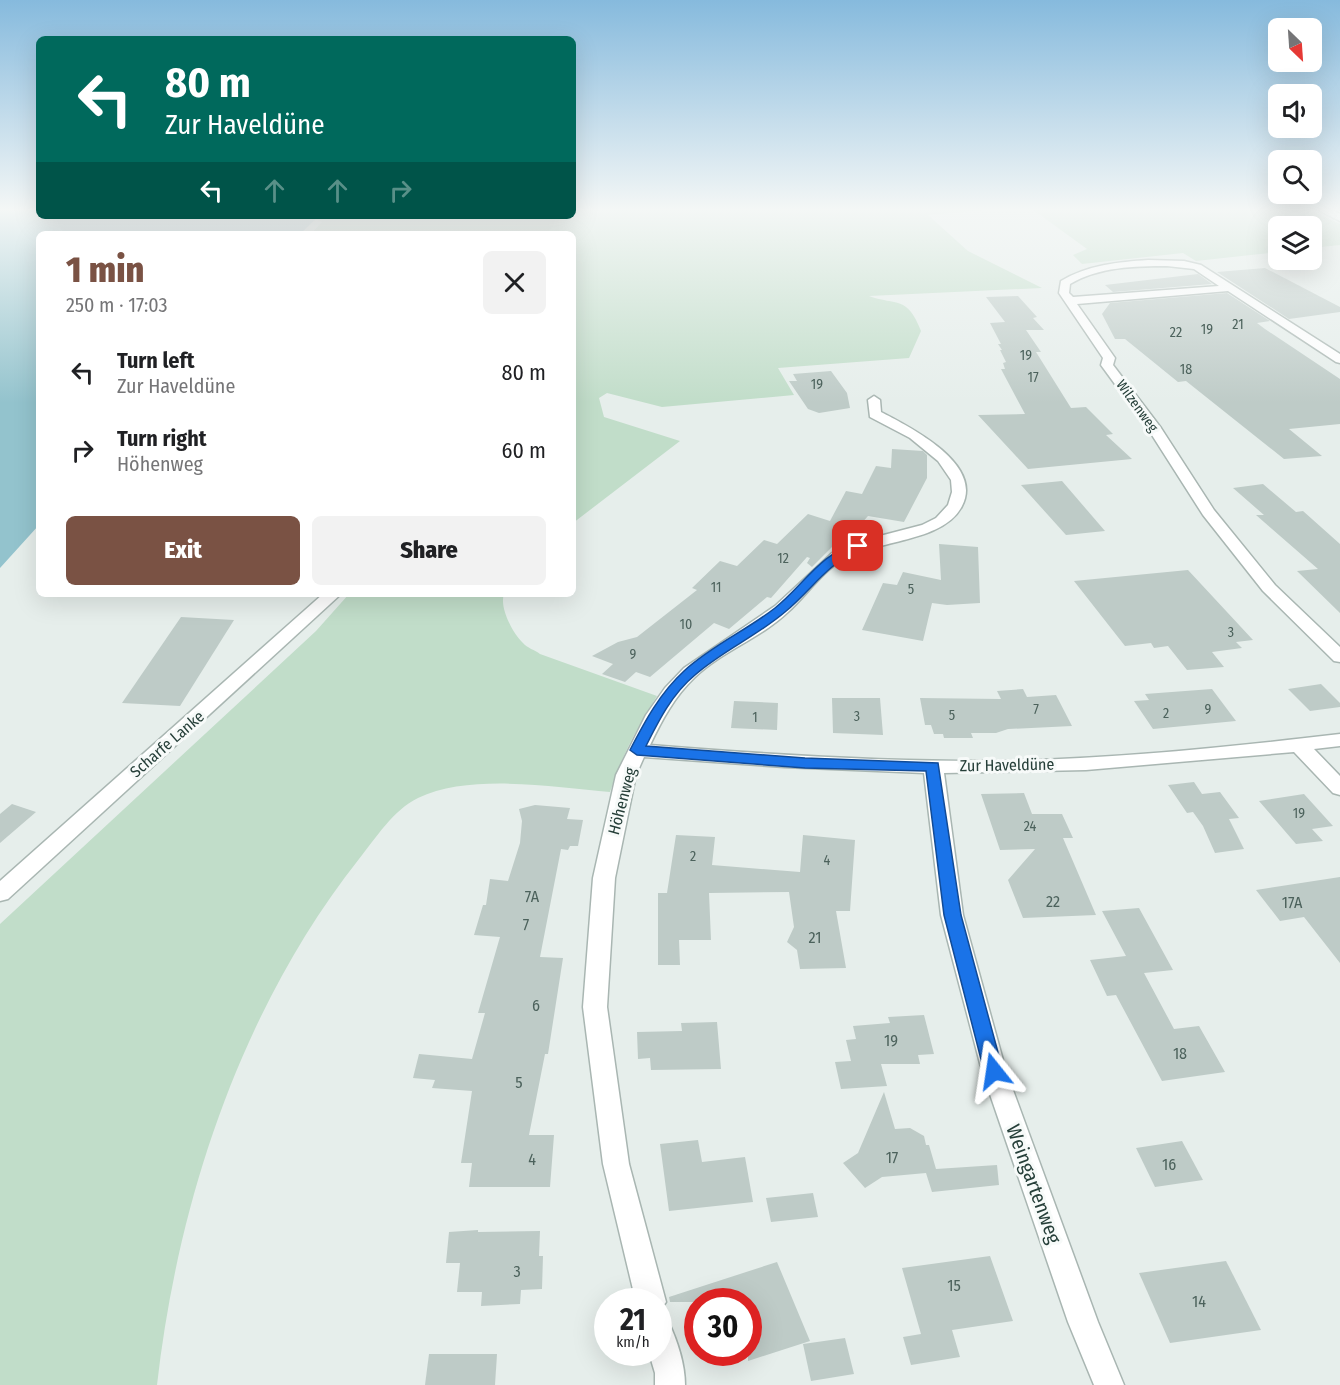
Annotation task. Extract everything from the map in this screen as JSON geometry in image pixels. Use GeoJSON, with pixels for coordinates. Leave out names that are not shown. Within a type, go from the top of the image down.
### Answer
{"type":"FeatureCollection","features":[{"type":"Feature","properties":{"kind":"street"},"geometry":{"type":"LineString","coordinates":[[1082,274],[1074,276],[1065,283],[1064,293],[1069,301],[1231,288]]}},
{"type":"Feature","properties":{"kind":"street"},"geometry":{"type":"LineString","coordinates":[[1208,274],[1340,359]]}},
{"type":"Feature","properties":{"kind":"street","name":"Wilzenweg"},"geometry":{"type":"LineString","coordinates":[[1069,301],[1109,358],[1107,365],[1156,431],[1208,512],[1269,588],[1340,657]]}},
{"type":"Feature","properties":{"kind":"street","name":"Höhenweg"},"geometry":{"type":"LineString","coordinates":[[647,1288],[616,1164],[595,1007],[604,878],[626,775],[655,715],[671,692],[690,672],[781,610],[819,570],[837,556],[858,546],[927,528],[941,521],[956,506],[959,492],[956,474],[932,447],[915,435],[875,414],[874,400]]}},
{"type":"Feature","properties":{"kind":"street","name":"Scharfe Lanke"},"geometry":{"type":"LineString","coordinates":[[0,893],[330,597]]}},
{"type":"Feature","properties":{"kind":"street","name":"Zur Haveldüne"},"geometry":{"type":"LineString","coordinates":[[637,750],[805,763],[933,767],[1035,766],[1218,755],[1340,740]]}},
{"type":"Feature","properties":{"kind":"street"},"geometry":{"type":"LineString","coordinates":[[1299,745],[1340,788]]}},
{"type":"Feature","properties":{"kind":"street","name":"Weingartenweg"},"geometry":{"type":"LineString","coordinates":[[933,767],[952,915],[994,1071],[1083,1322],[1109,1385]]}},
{"type":"Feature","properties":{"kind":"street"},"geometry":{"type":"LineString","coordinates":[[668,1366],[670,1385]]}},
{"type":"Feature","properties":{"kind":"green space"},"geometry":{"type":"Polygon","coordinates":[[[576,274],[1013,274],[1042,288],[869,296],[900,304],[911,312],[921,331],[909,358],[778,368],[794,395],[662,407],[607,393],[599,398],[604,417],[680,441],[576,521],[576,274]]]}},
{"type":"Feature","properties":{"kind":"green space"},"geometry":{"type":"Polygon","coordinates":[[[346,597],[503,597],[503,606],[508,620],[519,639],[527,646],[540,654],[657,696],[630,742],[610,792],[512,784],[462,786],[439,790],[409,803],[386,825],[359,859],[318,916],[281,977],[249,1041],[222,1108],[199,1176],[181,1245],[167,1315],[157,1385],[0,1385],[0,924],[316,631],[346,597]]]}},
{"type":"Feature","properties":{"kind":"water"},"geometry":{"type":"Polygon","coordinates":[[[0,274],[36,274],[36,528],[0,568],[0,274]]]}},
{"type":"Feature","properties":{"kind":"building"},"geometry":{"type":"Polygon","coordinates":[[[1198,274],[1212,284],[1113,292],[1105,285],[1198,274]]]}},
{"type":"Feature","properties":{"kind":"building"},"geometry":{"type":"Polygon","coordinates":[[[1220,274],[1276,274],[1340,307],[1340,312],[1289,319],[1220,274]]]}},
{"type":"Feature","properties":{"kind":"building"},"geometry":{"type":"Polygon","coordinates":[[[1227,293],[1270,321],[1257,323],[1340,379],[1340,424],[1289,429],[1322,456],[1284,459],[1186,381],[1178,382],[1125,339],[1115,339],[1102,314],[1110,303],[1227,293]]]}},
{"type":"Feature","properties":{"kind":"building"},"geometry":{"type":"Polygon","coordinates":[[[1018,296],[1037,317],[1033,318],[1044,330],[1026,330],[1041,352],[1036,352],[1071,408],[1086,407],[1113,434],[1106,435],[1132,459],[1028,469],[978,415],[1025,414],[1001,369],[1005,369],[1003,363],[1006,362],[998,344],[1001,344],[990,323],[1005,322],[986,297],[1018,296]]]}},
{"type":"Feature","properties":{"kind":"building"},"geometry":{"type":"Polygon","coordinates":[[[831,371],[847,393],[850,408],[819,413],[808,409],[789,381],[797,381],[793,374],[831,371]]]}},
{"type":"Feature","properties":{"kind":"building"},"geometry":{"type":"Polygon","coordinates":[[[892,449],[923,451],[927,455],[927,478],[904,522],[868,516],[851,535],[846,533],[812,567],[807,563],[810,558],[807,557],[771,598],[767,597],[729,629],[714,623],[650,677],[636,672],[625,682],[602,674],[613,664],[592,656],[618,642],[637,637],[697,590],[692,588],[720,561],[737,566],[764,540],[777,544],[808,514],[830,521],[846,491],[862,494],[876,466],[891,468],[892,449]]]}},
{"type":"Feature","properties":{"kind":"building"},"geometry":{"type":"Polygon","coordinates":[[[1062,481],[1105,531],[1066,535],[1021,485],[1062,481]]]}},
{"type":"Feature","properties":{"kind":"building"},"geometry":{"type":"Polygon","coordinates":[[[1263,484],[1296,512],[1303,511],[1340,544],[1340,613],[1297,571],[1318,569],[1256,515],[1264,515],[1233,488],[1263,484]]]}},
{"type":"Feature","properties":{"kind":"building"},"geometry":{"type":"Polygon","coordinates":[[[939,544],[978,547],[980,603],[947,605],[932,603],[923,641],[862,630],[883,583],[897,585],[903,572],[941,580],[939,544]]]}},
{"type":"Feature","properties":{"kind":"building"},"geometry":{"type":"Polygon","coordinates":[[[1188,570],[1253,640],[1236,642],[1242,648],[1212,652],[1224,667],[1187,670],[1168,646],[1154,648],[1151,643],[1125,646],[1074,581],[1188,570]]]}},
{"type":"Feature","properties":{"kind":"building"},"geometry":{"type":"Polygon","coordinates":[[[181,617],[234,620],[180,706],[122,703],[181,617]]]}},
{"type":"Feature","properties":{"kind":"building"},"geometry":{"type":"Polygon","coordinates":[[[1321,684],[1340,703],[1340,707],[1310,711],[1288,689],[1321,684]]]}},
{"type":"Feature","properties":{"kind":"building"},"geometry":{"type":"Polygon","coordinates":[[[1023,689],[1027,697],[1056,695],[1072,726],[1008,729],[996,733],[971,733],[973,738],[944,738],[943,734],[934,734],[931,725],[925,725],[920,698],[1001,699],[997,691],[1023,689]]]}},
{"type":"Feature","properties":{"kind":"building"},"geometry":{"type":"Polygon","coordinates":[[[1212,689],[1236,721],[1153,729],[1134,701],[1149,700],[1145,694],[1212,689]]]}},
{"type":"Feature","properties":{"kind":"building"},"geometry":{"type":"Polygon","coordinates":[[[832,698],[880,698],[883,735],[833,733],[832,698]]]}},
{"type":"Feature","properties":{"kind":"building"},"geometry":{"type":"Polygon","coordinates":[[[734,701],[778,703],[777,730],[731,728],[734,701]]]}},
{"type":"Feature","properties":{"kind":"building"},"geometry":{"type":"Polygon","coordinates":[[[1194,782],[1202,794],[1220,792],[1239,818],[1229,819],[1244,849],[1215,853],[1203,826],[1193,812],[1187,813],[1168,785],[1194,782]]]}},
{"type":"Feature","properties":{"kind":"building"},"geometry":{"type":"Polygon","coordinates":[[[1024,793],[1032,814],[1062,814],[1073,838],[1063,838],[1096,915],[1023,918],[1008,880],[1035,849],[1000,850],[981,794],[1024,793]]]}},
{"type":"Feature","properties":{"kind":"building"},"geometry":{"type":"Polygon","coordinates":[[[1304,794],[1333,826],[1312,829],[1323,841],[1296,844],[1259,801],[1304,794]]]}},
{"type":"Feature","properties":{"kind":"building"},"geometry":{"type":"Polygon","coordinates":[[[12,804],[36,812],[0,843],[0,814],[12,804]]]}},
{"type":"Feature","properties":{"kind":"building"},"geometry":{"type":"Polygon","coordinates":[[[535,805],[570,808],[567,819],[583,820],[578,846],[570,846],[568,850],[561,849],[540,957],[563,958],[548,1054],[545,1054],[529,1135],[554,1135],[550,1187],[469,1187],[472,1163],[461,1163],[472,1091],[432,1088],[435,1080],[413,1078],[419,1054],[472,1059],[485,1013],[478,1013],[500,937],[474,935],[483,905],[486,905],[490,879],[508,881],[520,843],[522,821],[519,809],[535,805]]]}},
{"type":"Feature","properties":{"kind":"building"},"geometry":{"type":"Polygon","coordinates":[[[676,835],[715,837],[712,865],[800,872],[803,835],[855,840],[850,911],[836,911],[846,968],[800,969],[797,950],[787,942],[794,927],[789,892],[709,893],[711,940],[679,940],[680,965],[658,965],[658,893],[667,893],[676,835]]]}},
{"type":"Feature","properties":{"kind":"building"},"geometry":{"type":"Polygon","coordinates":[[[1340,877],[1340,963],[1304,917],[1280,921],[1256,890],[1340,877]]]}},
{"type":"Feature","properties":{"kind":"building"},"geometry":{"type":"Polygon","coordinates":[[[1139,908],[1173,970],[1144,973],[1174,1029],[1199,1026],[1225,1072],[1162,1081],[1116,995],[1107,996],[1090,960],[1126,956],[1102,911],[1139,908]]]}},
{"type":"Feature","properties":{"kind":"building"},"geometry":{"type":"Polygon","coordinates":[[[924,1015],[934,1054],[918,1055],[920,1064],[881,1064],[887,1086],[841,1089],[835,1062],[851,1061],[846,1040],[856,1039],[853,1026],[890,1023],[888,1017],[924,1015]]]}},
{"type":"Feature","properties":{"kind":"building"},"geometry":{"type":"Polygon","coordinates":[[[717,1022],[721,1069],[651,1070],[650,1058],[638,1059],[637,1032],[682,1031],[681,1023],[717,1022]]]}},
{"type":"Feature","properties":{"kind":"building"},"geometry":{"type":"Polygon","coordinates":[[[884,1092],[895,1129],[910,1128],[924,1136],[936,1169],[997,1165],[999,1185],[932,1192],[926,1173],[882,1177],[865,1188],[843,1163],[858,1153],[884,1092]]]}},
{"type":"Feature","properties":{"kind":"building"},"geometry":{"type":"Polygon","coordinates":[[[698,1140],[702,1162],[745,1157],[753,1202],[669,1211],[660,1144],[698,1140]]]}},
{"type":"Feature","properties":{"kind":"building"},"geometry":{"type":"Polygon","coordinates":[[[1182,1141],[1203,1180],[1155,1187],[1136,1148],[1182,1141]]]}},
{"type":"Feature","properties":{"kind":"building"},"geometry":{"type":"Polygon","coordinates":[[[813,1193],[818,1217],[771,1222],[766,1198],[813,1193]]]}},
{"type":"Feature","properties":{"kind":"building"},"geometry":{"type":"Polygon","coordinates":[[[478,1230],[478,1232],[540,1231],[539,1256],[543,1256],[542,1289],[521,1290],[520,1304],[481,1306],[482,1292],[457,1292],[460,1263],[446,1263],[449,1232],[478,1230]]]}},
{"type":"Feature","properties":{"kind":"building"},"geometry":{"type":"Polygon","coordinates":[[[990,1256],[1013,1321],[952,1330],[960,1357],[911,1365],[903,1337],[921,1334],[902,1268],[990,1256]]]}},
{"type":"Feature","properties":{"kind":"building"},"geometry":{"type":"Polygon","coordinates":[[[1226,1261],[1261,1330],[1170,1343],[1139,1273],[1226,1261]]]}},
{"type":"Feature","properties":{"kind":"building"},"geometry":{"type":"Polygon","coordinates":[[[777,1262],[810,1341],[762,1356],[762,1288],[697,1288],[777,1262]]]}},
{"type":"Feature","properties":{"kind":"building"},"geometry":{"type":"Polygon","coordinates":[[[684,1292],[684,1302],[672,1302],[672,1296],[684,1292]]]}},
{"type":"Feature","properties":{"kind":"building"},"geometry":{"type":"Polygon","coordinates":[[[845,1338],[854,1374],[811,1381],[803,1344],[845,1338]]]}},
{"type":"Feature","properties":{"kind":"building"},"geometry":{"type":"Polygon","coordinates":[[[429,1354],[497,1354],[495,1385],[425,1385],[429,1354]]]}},
{"type":"Feature","properties":{"kind":"route"},"geometry":{"type":"LineString","coordinates":[[858,546],[837,556],[819,570],[781,610],[690,672],[671,692],[655,715],[637,750],[805,763],[933,767],[952,915],[994,1071]]}}]}
